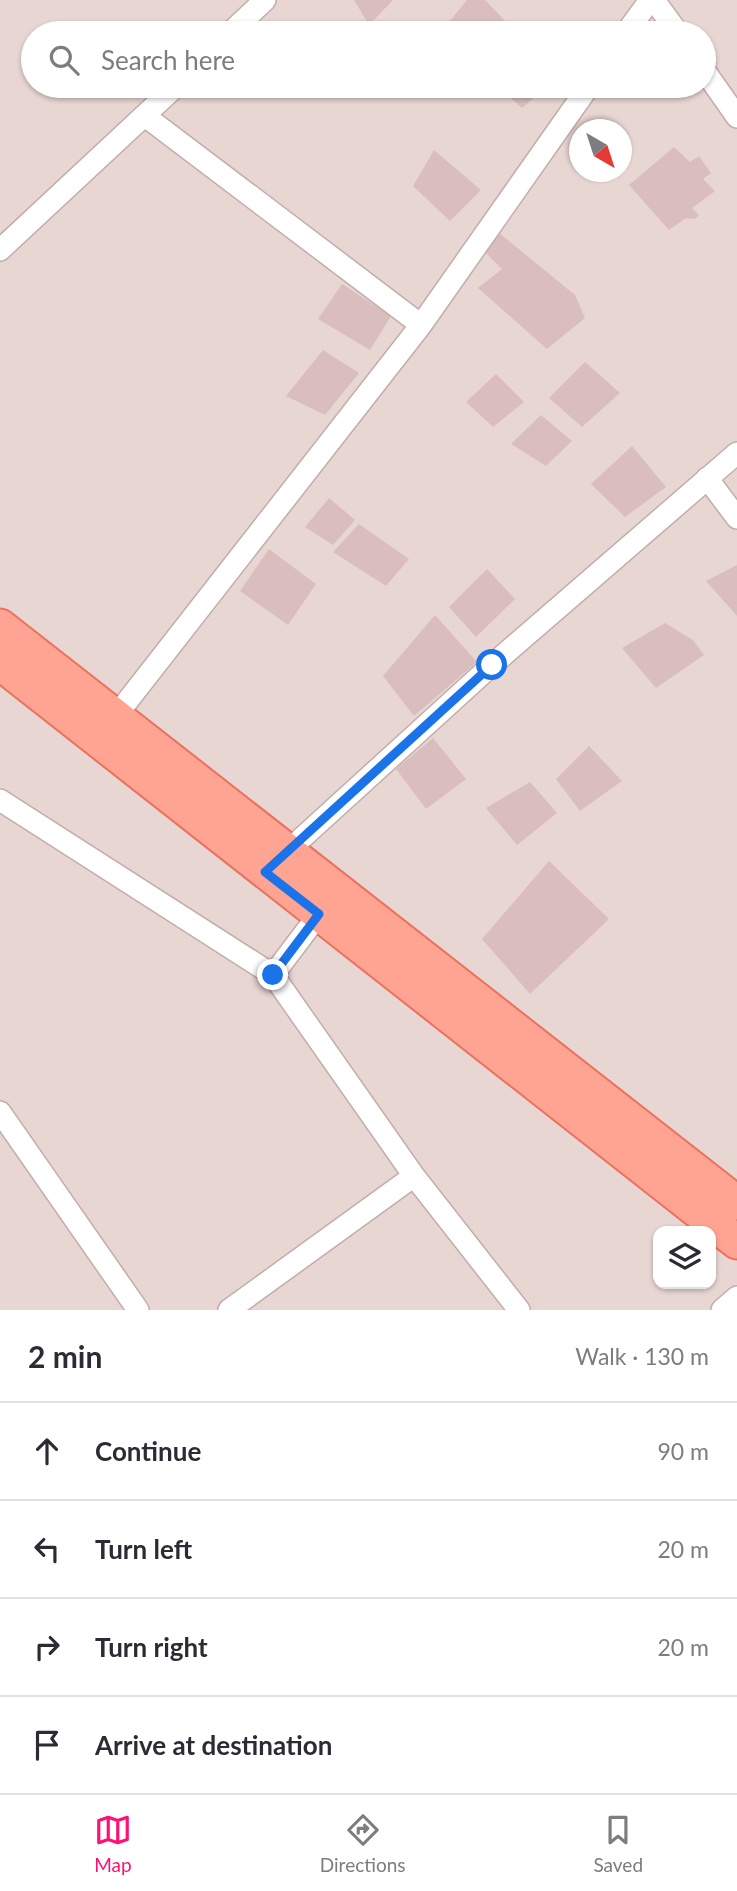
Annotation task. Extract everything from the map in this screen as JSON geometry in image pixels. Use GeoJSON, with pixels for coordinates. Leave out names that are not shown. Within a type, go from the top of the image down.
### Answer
{"type":"FeatureCollection","features":[{"type":"Feature","properties":{"kind":"main road"},"geometry":{"type":"LineString","coordinates":[[0,625],[114,717],[276,861],[319,914],[737,1242]]}},
{"type":"Feature","properties":{"kind":"main road"},"geometry":{"type":"LineString","coordinates":[[0,663],[276,861],[737,1203]]}},
{"type":"Feature","properties":{"kind":"street"},"geometry":{"type":"LineString","coordinates":[[243,21],[265,0]]}},
{"type":"Feature","properties":{"kind":"street"},"geometry":{"type":"LineString","coordinates":[[635,21],[652,0],[669,21]]}},
{"type":"Feature","properties":{"kind":"street"},"geometry":{"type":"LineString","coordinates":[[716,85],[733,106]]}},
{"type":"Feature","properties":{"kind":"street"},"geometry":{"type":"LineString","coordinates":[[1,247],[164,98]]}},
{"type":"Feature","properties":{"kind":"street"},"geometry":{"type":"LineString","coordinates":[[114,717],[421,325],[581,98]]}},
{"type":"Feature","properties":{"kind":"street"},"geometry":{"type":"LineString","coordinates":[[145,116],[421,325]]}},
{"type":"Feature","properties":{"kind":"street"},"geometry":{"type":"LineString","coordinates":[[276,861],[492,665],[737,453]]}},
{"type":"Feature","properties":{"kind":"street"},"geometry":{"type":"LineString","coordinates":[[707,478],[737,518]]}},
{"type":"Feature","properties":{"kind":"street"},"geometry":{"type":"LineString","coordinates":[[0,800],[273,975],[414,1176],[519,1310]]}},
{"type":"Feature","properties":{"kind":"street"},"geometry":{"type":"LineString","coordinates":[[273,975],[319,914]]}},
{"type":"Feature","properties":{"kind":"street"},"geometry":{"type":"LineString","coordinates":[[0,1112],[138,1310]]}},
{"type":"Feature","properties":{"kind":"street"},"geometry":{"type":"LineString","coordinates":[[229,1310],[414,1176]]}},
{"type":"Feature","properties":{"kind":"street"},"geometry":{"type":"LineString","coordinates":[[722,1310],[737,1297]]}},
{"type":"Feature","properties":{"kind":"shaded area"},"geometry":{"type":"Polygon","coordinates":[[[0,0],[737,0],[737,1310],[0,1310],[0,0]]]}},
{"type":"Feature","properties":{"kind":"building"},"geometry":{"type":"Polygon","coordinates":[[[354,0],[393,0],[373,21],[367,21],[354,0]]]}},
{"type":"Feature","properties":{"kind":"building"},"geometry":{"type":"Polygon","coordinates":[[[467,0],[485,0],[505,21],[450,21],[467,0]]]}},
{"type":"Feature","properties":{"kind":"building"},"geometry":{"type":"Polygon","coordinates":[[[511,98],[533,98],[522,108],[511,98]]]}},
{"type":"Feature","properties":{"kind":"building"},"geometry":{"type":"Polygon","coordinates":[[[674,147],[690,162],[699,156],[711,173],[703,179],[715,191],[692,208],[699,215],[695,219],[686,218],[669,230],[629,185],[674,147]]]}},
{"type":"Feature","properties":{"kind":"building"},"geometry":{"type":"Polygon","coordinates":[[[434,150],[481,190],[450,221],[413,186],[434,150]]]}},
{"type":"Feature","properties":{"kind":"building"},"geometry":{"type":"Polygon","coordinates":[[[498,232],[575,295],[585,318],[547,349],[478,288],[502,269],[483,250],[498,232]]]}},
{"type":"Feature","properties":{"kind":"building"},"geometry":{"type":"Polygon","coordinates":[[[342,284],[391,316],[370,350],[318,319],[342,284]]]}},
{"type":"Feature","properties":{"kind":"building"},"geometry":{"type":"Polygon","coordinates":[[[323,350],[359,373],[325,415],[286,396],[323,350]]]}},
{"type":"Feature","properties":{"kind":"building"},"geometry":{"type":"Polygon","coordinates":[[[585,362],[620,393],[582,427],[549,398],[585,362]]]}},
{"type":"Feature","properties":{"kind":"building"},"geometry":{"type":"Polygon","coordinates":[[[496,374],[524,402],[493,427],[466,402],[496,374]]]}},
{"type":"Feature","properties":{"kind":"building"},"geometry":{"type":"Polygon","coordinates":[[[541,415],[572,441],[546,466],[511,444],[541,415]]]}},
{"type":"Feature","properties":{"kind":"building"},"geometry":{"type":"Polygon","coordinates":[[[632,446],[666,487],[625,517],[591,484],[632,446]]]}},
{"type":"Feature","properties":{"kind":"building"},"geometry":{"type":"Polygon","coordinates":[[[329,498],[355,520],[333,545],[305,527],[329,498]]]}},
{"type":"Feature","properties":{"kind":"building"},"geometry":{"type":"Polygon","coordinates":[[[359,524],[409,559],[386,586],[333,552],[359,524]]]}},
{"type":"Feature","properties":{"kind":"building"},"geometry":{"type":"Polygon","coordinates":[[[269,549],[316,584],[288,625],[240,591],[269,549]]]}},
{"type":"Feature","properties":{"kind":"building"},"geometry":{"type":"Polygon","coordinates":[[[737,565],[737,616],[706,581],[737,565]]]}},
{"type":"Feature","properties":{"kind":"building"},"geometry":{"type":"Polygon","coordinates":[[[487,569],[515,599],[476,637],[449,607],[487,569]]]}},
{"type":"Feature","properties":{"kind":"building"},"geometry":{"type":"Polygon","coordinates":[[[435,615],[477,662],[414,716],[383,676],[435,615]]]}},
{"type":"Feature","properties":{"kind":"building"},"geometry":{"type":"Polygon","coordinates":[[[665,623],[693,640],[704,655],[656,688],[622,648],[665,623]]]}},
{"type":"Feature","properties":{"kind":"building"},"geometry":{"type":"Polygon","coordinates":[[[433,738],[466,779],[426,809],[396,769],[433,738]]]}},
{"type":"Feature","properties":{"kind":"building"},"geometry":{"type":"Polygon","coordinates":[[[589,746],[622,781],[580,811],[556,779],[589,746]]]}},
{"type":"Feature","properties":{"kind":"building"},"geometry":{"type":"Polygon","coordinates":[[[530,782],[557,813],[517,845],[486,808],[530,782]]]}},
{"type":"Feature","properties":{"kind":"building"},"geometry":{"type":"Polygon","coordinates":[[[549,861],[609,919],[530,994],[482,939],[549,861]]]}},
{"type":"Feature","properties":{"kind":"route"},"geometry":{"type":"LineString","coordinates":[[273,975],[319,914],[265,872],[492,665]]}}]}
